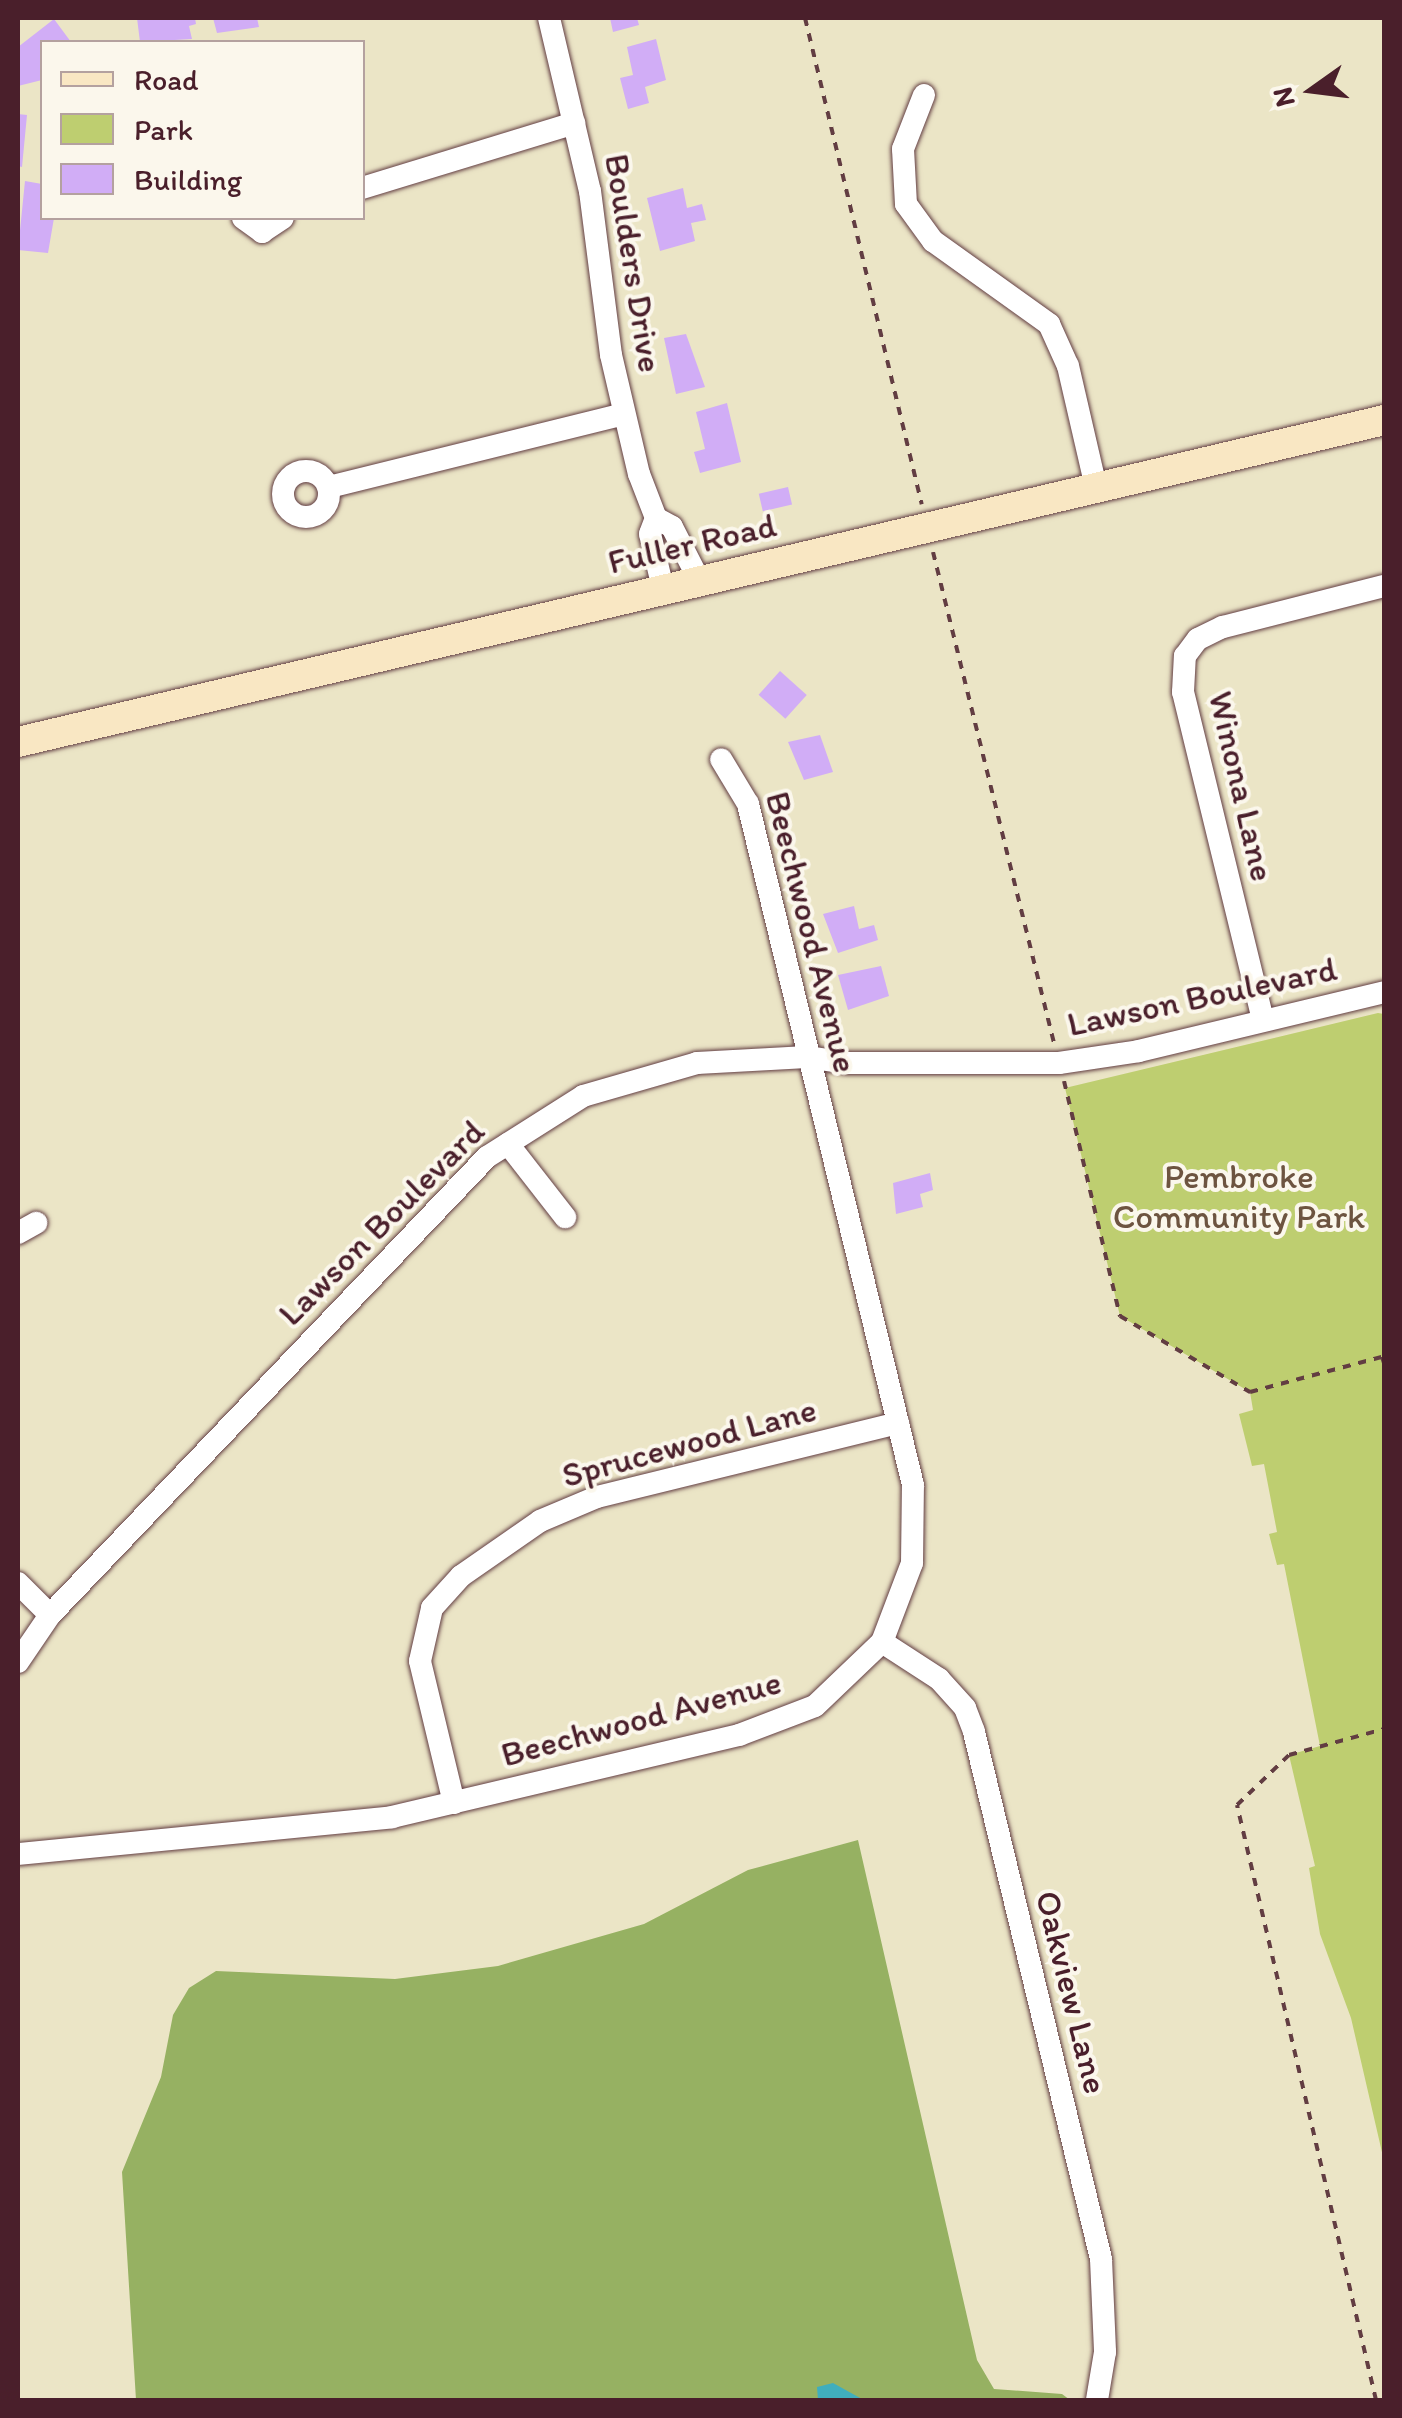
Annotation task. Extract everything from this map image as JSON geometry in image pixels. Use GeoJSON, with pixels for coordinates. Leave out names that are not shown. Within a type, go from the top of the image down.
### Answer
{"type":"FeatureCollection","features":[{"type":"Feature","properties":{"kind":"street","name":"Boulders Drive"},"geometry":{"type":"LineString","coordinates":[[548,18],[574,123],[624,414],[656,518],[650,534],[664,588]]}},
{"type":"Feature","properties":{"kind":"street"},"geometry":{"type":"LineString","coordinates":[[924,95],[903,148],[906,204],[933,241],[1049,324],[1068,366],[1096,487]]}},
{"type":"Feature","properties":{"kind":"street"},"geometry":{"type":"LineString","coordinates":[[365,187],[574,123]]}},
{"type":"Feature","properties":{"kind":"street"},"geometry":{"type":"LineString","coordinates":[[247,220],[262,232],[279,220]]}},
{"type":"Feature","properties":{"kind":"street"},"geometry":{"type":"LineString","coordinates":[[328,487],[624,414]]}},
{"type":"Feature","properties":{"kind":"street","name":"Fuller Road"},"geometry":{"type":"LineString","coordinates":[[18,742],[1384,420]]}},
{"type":"Feature","properties":{"kind":"street","name":"Boulders Drive"},"geometry":{"type":"LineString","coordinates":[[656,518],[672,527],[699,580]]}},
{"type":"Feature","properties":{"kind":"street","name":"Winona Lane"},"geometry":{"type":"LineString","coordinates":[[1263,1020],[1182,670],[1198,639],[1264,616],[1384,586]]}},
{"type":"Feature","properties":{"kind":"street","name":"Beechwood Avenue"},"geometry":{"type":"LineString","coordinates":[[18,1854],[361,1823],[780,1723],[815,1706],[882,1642],[912,1563],[913,1485],[806,1057],[748,804],[721,759]]}},
{"type":"Feature","properties":{"kind":"street","name":"Lawson Boulevard"},"geometry":{"type":"LineString","coordinates":[[18,1662],[50,1615],[427,1218],[508,1144],[548,1114],[634,1077],[697,1063],[806,1057],[847,1063],[1059,1063],[1384,992]]}},
{"type":"Feature","properties":{"kind":"street"},"geometry":{"type":"LineString","coordinates":[[508,1144],[565,1217]]}},
{"type":"Feature","properties":{"kind":"street","name":"Sprucewood Lane"},"geometry":{"type":"LineString","coordinates":[[454,1802],[420,1661],[432,1608],[461,1576],[540,1521],[597,1497],[898,1423]]}},
{"type":"Feature","properties":{"kind":"street"},"geometry":{"type":"LineString","coordinates":[[18,1583],[50,1615]]}},
{"type":"Feature","properties":{"kind":"street","name":"Oakview Lane"},"geometry":{"type":"LineString","coordinates":[[882,1642],[939,1679],[965,1708],[974,1732],[1100,2258],[1106,2352],[1096,2400]]}},
{"type":"Feature","properties":{"kind":"path"},"geometry":{"type":"LineString","coordinates":[[805,18],[1120,1316],[1250,1392],[1382,1357],[1384,1363]]}},
{"type":"Feature","properties":{"kind":"path"},"geometry":{"type":"LineString","coordinates":[[1376,2400],[1237,1805],[1289,1755],[1384,1729]]}},
{"type":"Feature","properties":{"kind":"green space","name":"Pembroke Community Park"},"geometry":{"type":"Polygon","coordinates":[[[1384,1014],[1384,2161],[1351,2018],[1320,1934],[1309,1868],[1315,1866],[1289,1755],[1320,1746],[1284,1564],[1277,1565],[1269,1534],[1277,1532],[1264,1464],[1252,1466],[1239,1414],[1253,1410],[1250,1392],[1120,1316],[1065,1088],[1384,1014]]]}},
{"type":"Feature","properties":{"kind":"green space"},"geometry":{"type":"Polygon","coordinates":[[[858,1840],[977,2360],[994,2389],[1062,2394],[1070,2400],[136,2400],[122,2172],[161,2077],[173,2015],[189,1988],[216,1971],[395,1979],[498,1966],[644,1924],[748,1870],[858,1840]]]}},
{"type":"Feature","properties":{"kind":"water"},"geometry":{"type":"Polygon","coordinates":[[[833,2383],[862,2399],[872,2400],[818,2400],[817,2387],[833,2383]]]}},
{"type":"Feature","properties":{"kind":"building"},"geometry":{"type":"Polygon","coordinates":[[[137,18],[195,18],[196,24],[189,26],[192,39],[140,40],[137,18]]]}},
{"type":"Feature","properties":{"kind":"building"},"geometry":{"type":"Polygon","coordinates":[[[213,18],[257,18],[259,27],[217,33],[213,18]]]}},
{"type":"Feature","properties":{"kind":"building"},"geometry":{"type":"Polygon","coordinates":[[[610,18],[637,18],[639,25],[613,32],[610,18]]]}},
{"type":"Feature","properties":{"kind":"building"},"geometry":{"type":"Polygon","coordinates":[[[54,19],[70,40],[40,40],[40,80],[18,86],[18,47],[54,19]]]}},
{"type":"Feature","properties":{"kind":"building"},"geometry":{"type":"Polygon","coordinates":[[[656,39],[666,80],[645,87],[649,103],[628,109],[620,78],[633,75],[627,47],[656,39]]]}},
{"type":"Feature","properties":{"kind":"building"},"geometry":{"type":"Polygon","coordinates":[[[18,114],[27,115],[22,167],[18,166],[18,114]]]}},
{"type":"Feature","properties":{"kind":"building"},"geometry":{"type":"Polygon","coordinates":[[[25,181],[40,184],[40,220],[54,220],[48,253],[18,250],[25,181]]]}},
{"type":"Feature","properties":{"kind":"building"},"geometry":{"type":"Polygon","coordinates":[[[683,188],[687,208],[702,204],[706,220],[691,223],[695,241],[660,251],[647,198],[683,188]]]}},
{"type":"Feature","properties":{"kind":"building"},"geometry":{"type":"Polygon","coordinates":[[[686,334],[705,387],[676,394],[664,338],[686,334]]]}},
{"type":"Feature","properties":{"kind":"building"},"geometry":{"type":"Polygon","coordinates":[[[727,403],[741,462],[700,473],[694,452],[705,449],[696,412],[727,403]]]}},
{"type":"Feature","properties":{"kind":"building"},"geometry":{"type":"Polygon","coordinates":[[[788,487],[792,505],[763,511],[759,494],[788,487]]]}},
{"type":"Feature","properties":{"kind":"building"},"geometry":{"type":"Polygon","coordinates":[[[780,671],[807,695],[785,719],[759,695],[780,671]]]}},
{"type":"Feature","properties":{"kind":"building"},"geometry":{"type":"Polygon","coordinates":[[[820,735],[833,772],[804,780],[788,742],[820,735]]]}},
{"type":"Feature","properties":{"kind":"building"},"geometry":{"type":"Polygon","coordinates":[[[854,906],[859,929],[874,925],[878,940],[838,953],[823,914],[854,906]]]}},
{"type":"Feature","properties":{"kind":"building"},"geometry":{"type":"Polygon","coordinates":[[[881,966],[889,996],[848,1010],[838,975],[881,966]]]}},
{"type":"Feature","properties":{"kind":"building"},"geometry":{"type":"Polygon","coordinates":[[[930,1173],[933,1190],[920,1194],[923,1207],[896,1214],[893,1183],[930,1173]]]}}]}
